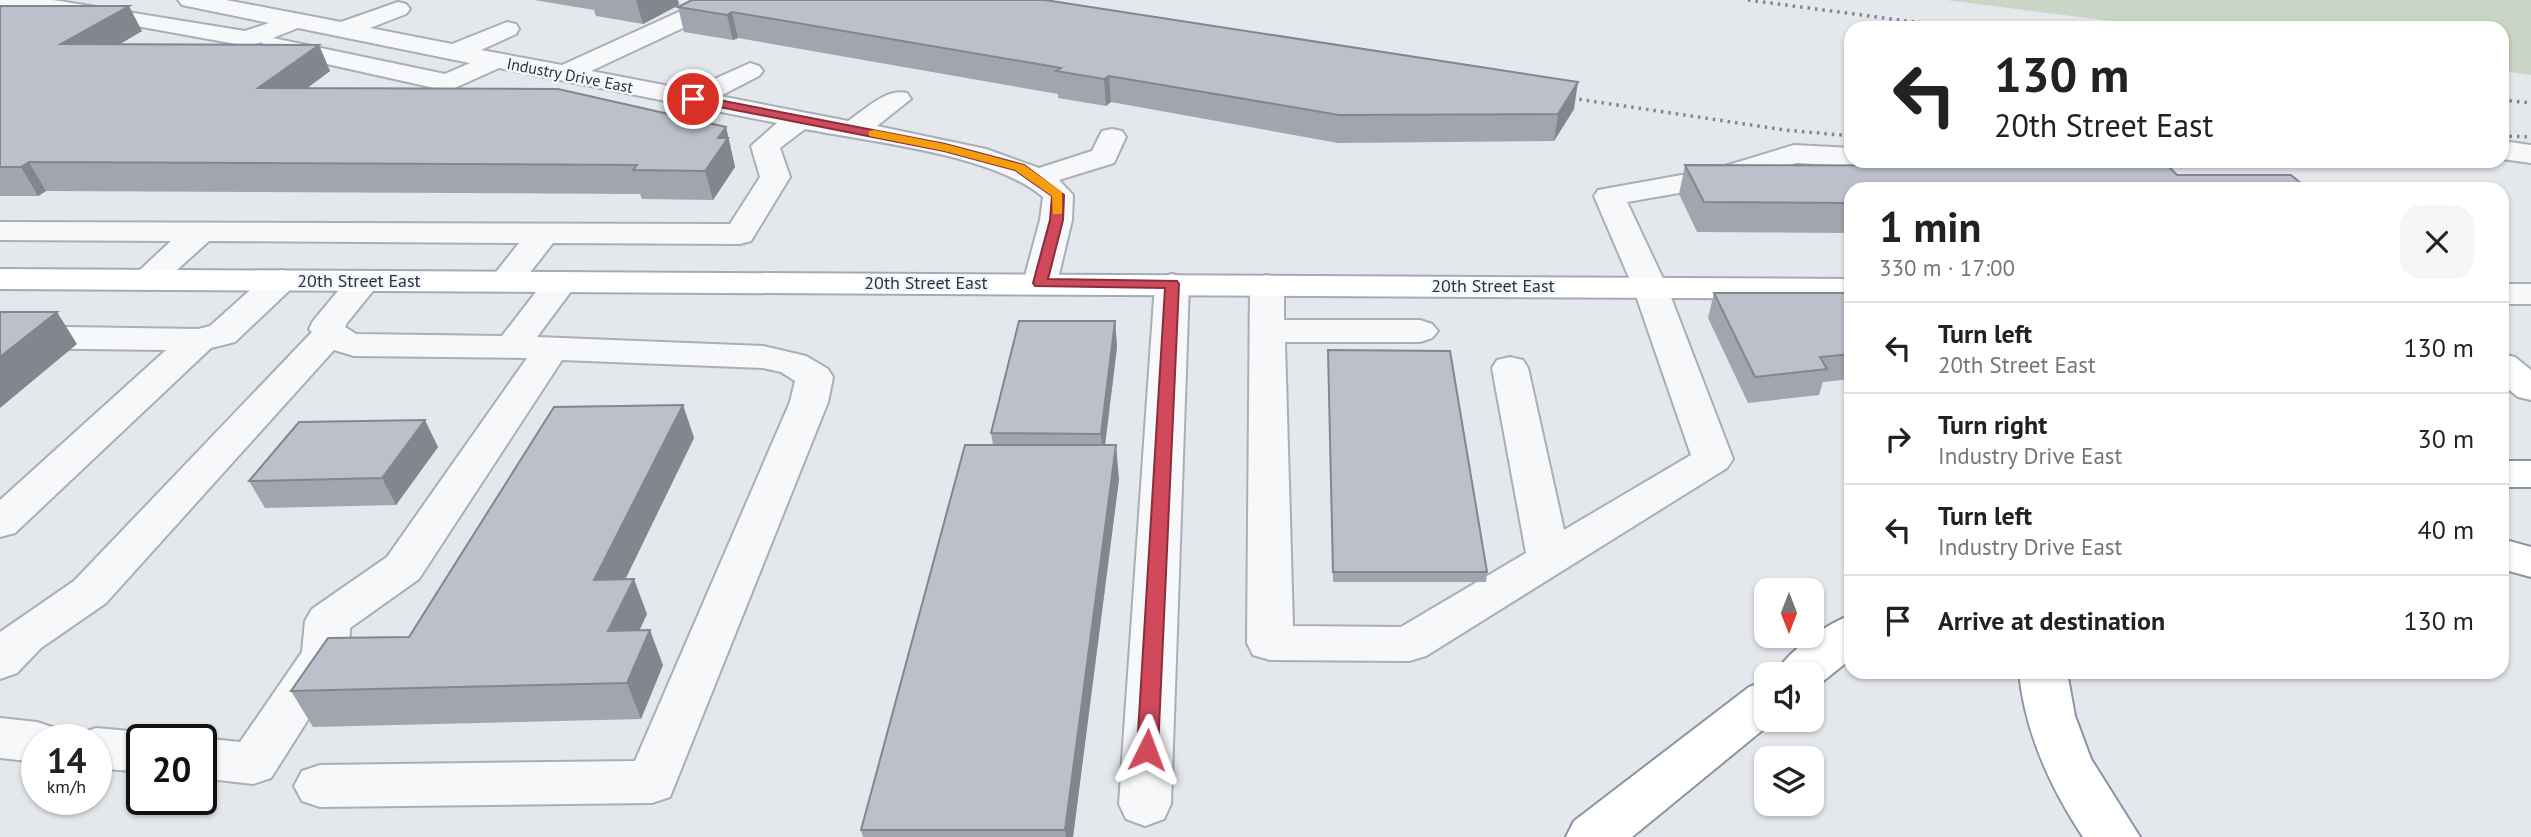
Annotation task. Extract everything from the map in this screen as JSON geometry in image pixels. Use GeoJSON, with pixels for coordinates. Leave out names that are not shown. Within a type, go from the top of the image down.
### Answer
{"type":"FeatureCollection","features":[{"type":"Feature","properties":{"kind":"main road","name":"20th Street East"},"geometry":{"type":"LineString","coordinates":[[0,279],[506,281],[541,322],[1040,283],[1844,289]]}},
{"type":"Feature","properties":{"kind":"main road"},"geometry":{"type":"LineString","coordinates":[[2509,371],[2531,388]]}},
{"type":"Feature","properties":{"kind":"main road"},"geometry":{"type":"LineString","coordinates":[[2509,474],[2531,474]]}},
{"type":"Feature","properties":{"kind":"main road"},"geometry":{"type":"LineString","coordinates":[[2509,556],[2531,562]]}},
{"type":"Feature","properties":{"kind":"main road"},"geometry":{"type":"LineString","coordinates":[[1813,662],[1844,638]]}},
{"type":"Feature","properties":{"kind":"main road"},"geometry":{"type":"LineString","coordinates":[[2044,679],[2051,720],[2062,752],[2113,837]]}},
{"type":"Feature","properties":{"kind":"main road"},"geometry":{"type":"LineString","coordinates":[[1593,837],[1754,710]]}},
{"type":"Feature","properties":{"kind":"street"},"geometry":{"type":"LineString","coordinates":[[0,0],[120,16],[247,39],[448,83],[496,60]]}},
{"type":"Feature","properties":{"kind":"street","name":"Industry Drive East"},"geometry":{"type":"LineString","coordinates":[[190,0],[237,4],[297,21],[853,130],[1002,162],[1036,177],[1058,195],[1059,203],[1040,283]]}},
{"type":"Feature","properties":{"kind":"street"},"geometry":{"type":"LineString","coordinates":[[564,74],[617,48],[660,32],[723,0]]}},
{"type":"Feature","properties":{"kind":"street"},"geometry":{"type":"LineString","coordinates":[[343,30],[398,9]]}},
{"type":"Feature","properties":{"kind":"street"},"geometry":{"type":"LineString","coordinates":[[247,39],[297,21]]}},
{"type":"Feature","properties":{"kind":"street"},"geometry":{"type":"LineString","coordinates":[[455,52],[507,29]]}},
{"type":"Feature","properties":{"kind":"street"},"geometry":{"type":"LineString","coordinates":[[693,99],[750,71]]}},
{"type":"Feature","properties":{"kind":"street"},"geometry":{"type":"LineString","coordinates":[[853,130],[898,99]]}},
{"type":"Feature","properties":{"kind":"street"},"geometry":{"type":"LineString","coordinates":[[0,231],[740,233],[775,177],[765,146],[799,120]]}},
{"type":"Feature","properties":{"kind":"street"},"geometry":{"type":"LineString","coordinates":[[1036,177],[1104,157],[1112,137]]}},
{"type":"Feature","properties":{"kind":"street"},"geometry":{"type":"LineString","coordinates":[[2509,151],[2531,154]]}},
{"type":"Feature","properties":{"kind":"street"},"geometry":{"type":"LineString","coordinates":[[1266,285],[1270,643],[1409,645],[1713,459],[1650,287],[1609,196],[1719,177],[1794,154],[1844,157]]}},
{"type":"Feature","properties":{"kind":"street"},"geometry":{"type":"LineString","coordinates":[[2021,168],[2081,174]]}},
{"type":"Feature","properties":{"kind":"street"},"geometry":{"type":"LineString","coordinates":[[146,280],[201,232]]}},
{"type":"Feature","properties":{"kind":"street"},"geometry":{"type":"LineString","coordinates":[[506,281],[544,234]]}},
{"type":"Feature","properties":{"kind":"street"},"geometry":{"type":"LineString","coordinates":[[0,338],[198,340],[222,334],[281,280]]}},
{"type":"Feature","properties":{"kind":"street"},"geometry":{"type":"LineString","coordinates":[[320,786],[652,782],[810,402],[815,377],[793,364],[762,357],[541,322],[354,345],[330,334],[327,329],[330,321],[365,281]]}},
{"type":"Feature","properties":{"kind":"street"},"geometry":{"type":"LineString","coordinates":[[1145,804],[1172,284]]}},
{"type":"Feature","properties":{"kind":"street"},"geometry":{"type":"LineString","coordinates":[[2509,294],[2531,294]]}},
{"type":"Feature","properties":{"kind":"street"},"geometry":{"type":"LineString","coordinates":[[217,760],[253,764],[325,655],[328,621],[403,568],[541,322]]}},
{"type":"Feature","properties":{"kind":"street"},"geometry":{"type":"LineString","coordinates":[[1267,331],[1420,331]]}},
{"type":"Feature","properties":{"kind":"street"},"geometry":{"type":"LineString","coordinates":[[0,661],[25,636],[90,592],[330,334]]}},
{"type":"Feature","properties":{"kind":"street"},"geometry":{"type":"LineString","coordinates":[[0,523],[198,340]]}},
{"type":"Feature","properties":{"kind":"street"},"geometry":{"type":"LineString","coordinates":[[1510,368],[1549,559]]}},
{"type":"Feature","properties":{"kind":"street"},"geometry":{"type":"LineString","coordinates":[[0,738],[21,740]]}},
{"type":"Feature","properties":{"kind":"green space"},"geometry":{"type":"Polygon","coordinates":[[[1946,0],[2531,0],[2531,75],[2509,72],[2509,21],[2111,21],[1946,0]]]}},
{"type":"Feature","properties":{"kind":"building"},"geometry":{"type":"Polygon","coordinates":[[[692,0],[1045,0],[1578,82],[1558,114],[1339,115],[1109,76],[1104,79],[1056,71],[1061,68],[732,12],[727,15],[678,7],[692,0]]]}},
{"type":"Feature","properties":{"kind":"building"},"geometry":{"type":"Polygon","coordinates":[[[0,6],[129,6],[61,44],[319,45],[258,88],[558,89],[726,127],[718,138],[728,138],[705,171],[633,170],[637,165],[29,162],[21,167],[0,167],[0,6]]]}},
{"type":"Feature","properties":{"kind":"building"},"geometry":{"type":"Polygon","coordinates":[[[1685,165],[2170,168],[2177,175],[2291,175],[2300,182],[1844,182],[1844,203],[1704,202],[1685,165]]]}},
{"type":"Feature","properties":{"kind":"building"},"geometry":{"type":"Polygon","coordinates":[[[1714,293],[1844,293],[1844,355],[1820,357],[1827,369],[1755,377],[1714,293]]]}},
{"type":"Feature","properties":{"kind":"building"},"geometry":{"type":"Polygon","coordinates":[[[0,312],[57,312],[0,357],[0,312]]]}},
{"type":"Feature","properties":{"kind":"building"},"geometry":{"type":"Polygon","coordinates":[[[1019,321],[1115,321],[1101,434],[991,433],[1019,321]]]}},
{"type":"Feature","properties":{"kind":"building"},"geometry":{"type":"Polygon","coordinates":[[[1328,350],[1450,351],[1487,572],[1333,572],[1328,350]]]}},
{"type":"Feature","properties":{"kind":"building"},"geometry":{"type":"Polygon","coordinates":[[[683,405],[594,580],[634,579],[608,631],[650,630],[627,683],[291,691],[328,638],[409,637],[554,407],[683,405]]]}},
{"type":"Feature","properties":{"kind":"building"},"geometry":{"type":"Polygon","coordinates":[[[425,420],[382,478],[249,481],[299,422],[425,420]]]}},
{"type":"Feature","properties":{"kind":"building"},"geometry":{"type":"Polygon","coordinates":[[[965,445],[1116,445],[1065,830],[861,830],[965,445]]]}},
{"type":"Feature","properties":{"kind":"railway"},"geometry":{"type":"LineString","coordinates":[[1748,0],[1907,21]]}},
{"type":"Feature","properties":{"kind":"railway"},"geometry":{"type":"LineString","coordinates":[[1557,96],[1785,130],[1844,135]]}},
{"type":"Feature","properties":{"kind":"railway"},"geometry":{"type":"LineString","coordinates":[[2509,101],[2531,103]]}},
{"type":"Feature","properties":{"kind":"railway"},"geometry":{"type":"LineString","coordinates":[[2509,136],[2531,137]]}},
{"type":"Feature","properties":{"kind":"slow traffic"},"geometry":{"type":"LineString","coordinates":[[874,134],[945,148],[1019,168],[1058,195],[1057,211]]}},
{"type":"Feature","properties":{"kind":"route"},"geometry":{"type":"LineString","coordinates":[[693,99],[945,148],[1019,168],[1058,195],[1056,220],[1040,283],[1172,284],[1147,750]]}}]}
